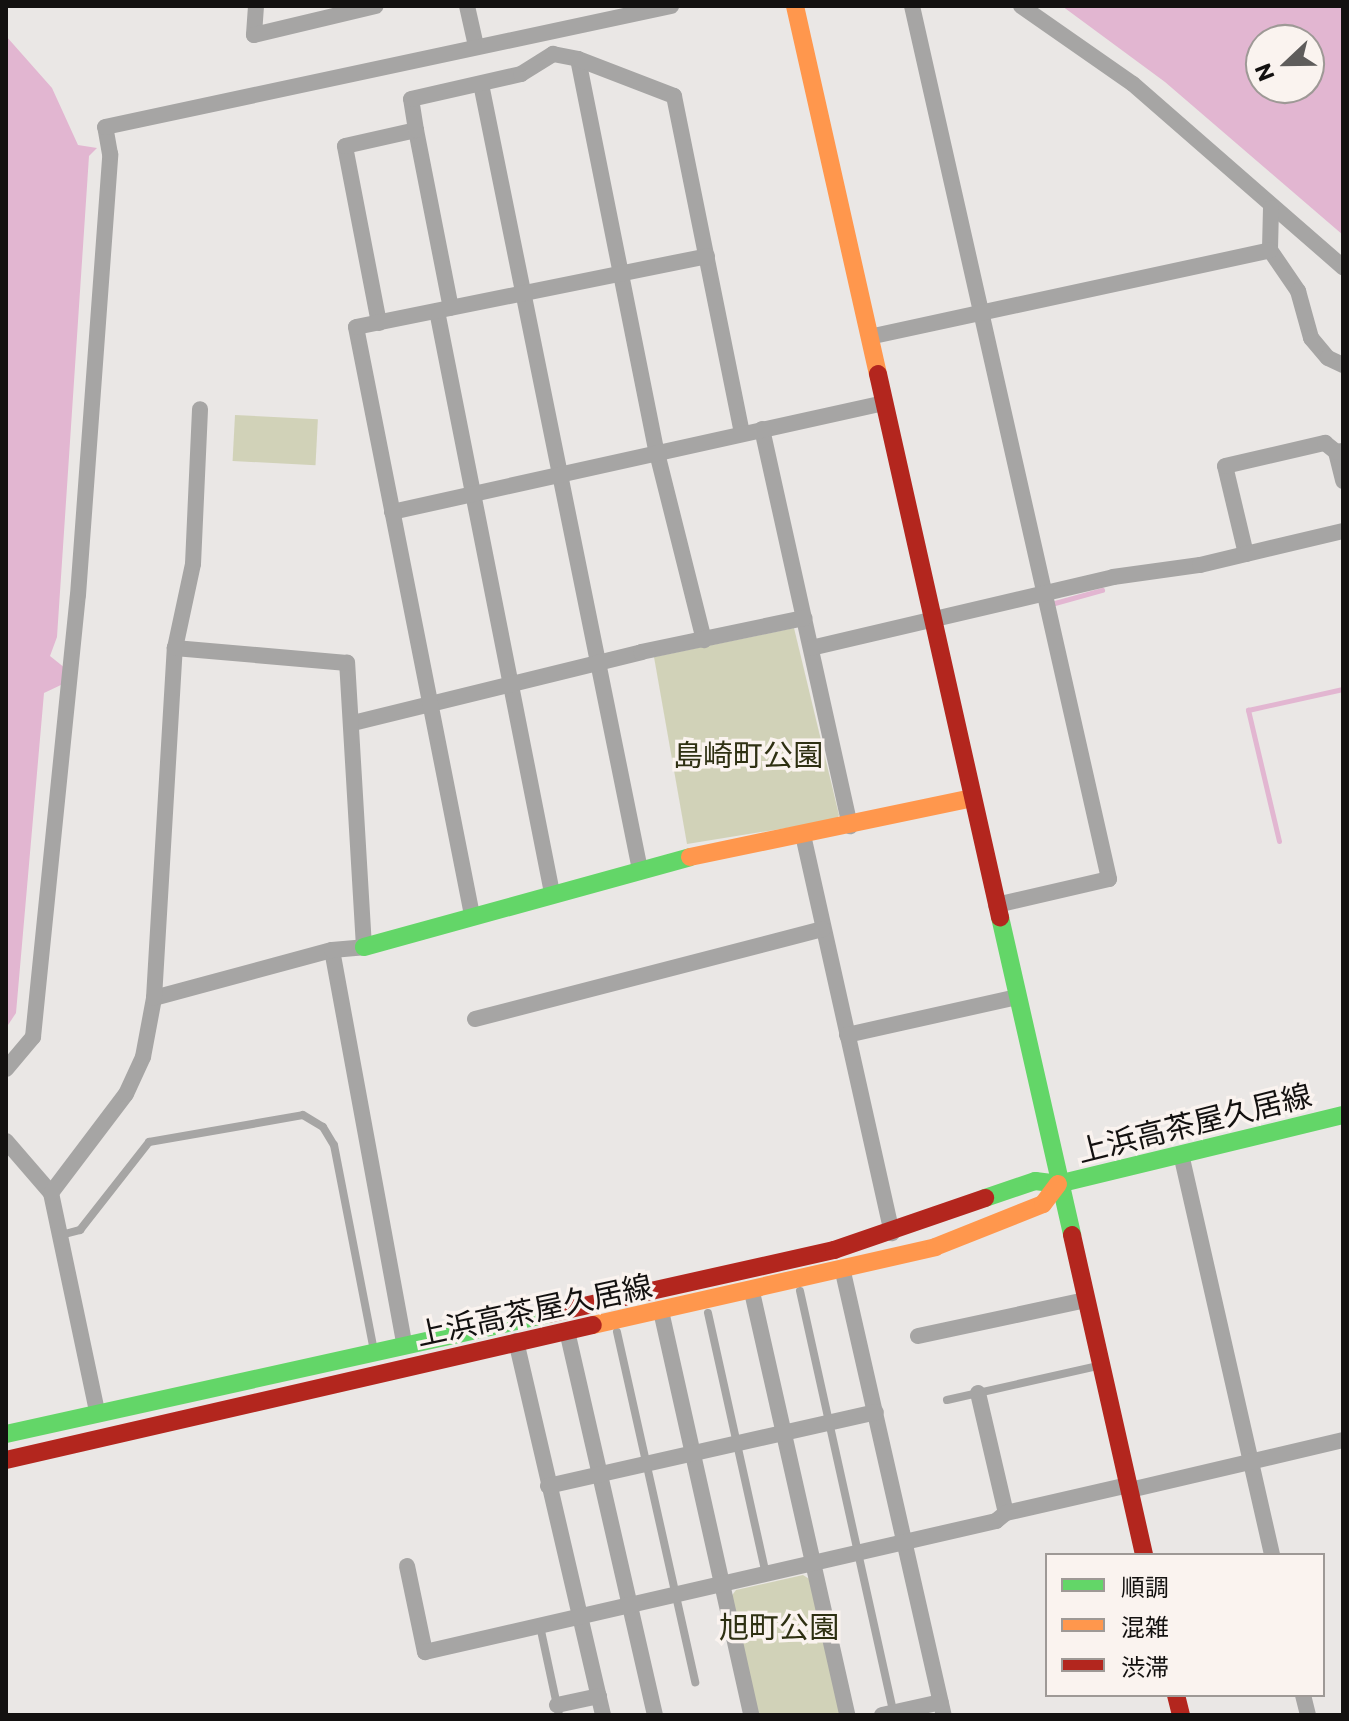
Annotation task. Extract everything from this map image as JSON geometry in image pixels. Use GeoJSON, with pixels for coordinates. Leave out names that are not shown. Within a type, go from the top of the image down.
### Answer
{"type":"FeatureCollection","features":[{"type":"Feature","properties":{"kind":"main road"},"geometry":{"type":"LineString","coordinates":[[795,6],[1144,1553]]}},
{"type":"Feature","properties":{"kind":"main road"},"geometry":{"type":"LineString","coordinates":[[364,947],[640,870],[972,798]]}},
{"type":"Feature","properties":{"kind":"main road","name":"上浜高茶屋久居線"},"geometry":{"type":"LineString","coordinates":[[6,1434],[892,1233],[1035,1181],[1058,1184],[1343,1115]]}},
{"type":"Feature","properties":{"kind":"main road","name":"上浜高茶屋久居線"},"geometry":{"type":"LineString","coordinates":[[6,1460],[103,1434],[516,1341],[843,1272],[935,1247],[1029,1210],[1043,1204],[1058,1184]]}},
{"type":"Feature","properties":{"kind":"main road"},"geometry":{"type":"LineString","coordinates":[[97,1412],[103,1434]]}},
{"type":"Feature","properties":{"kind":"street"},"geometry":{"type":"LineString","coordinates":[[256,6],[254,35],[357,8],[376,6]]}},
{"type":"Feature","properties":{"kind":"street"},"geometry":{"type":"LineString","coordinates":[[467,6],[476,46]]}},
{"type":"Feature","properties":{"kind":"street"},"geometry":{"type":"LineString","coordinates":[[6,1069],[33,1037],[37,1005],[78,595],[110,154],[105,127],[671,6]]}},
{"type":"Feature","properties":{"kind":"street"},"geometry":{"type":"LineString","coordinates":[[912,6],[1109,879],[996,905]]}},
{"type":"Feature","properties":{"kind":"street"},"geometry":{"type":"LineString","coordinates":[[1021,6],[1133,84],[1271,208],[1343,267]]}},
{"type":"Feature","properties":{"kind":"street"},"geometry":{"type":"LineString","coordinates":[[549,31],[553,54]]}},
{"type":"Feature","properties":{"kind":"street"},"geometry":{"type":"LineString","coordinates":[[552,893],[473,493],[411,99],[521,74],[553,54],[578,59],[674,96],[742,433]]}},
{"type":"Feature","properties":{"kind":"street"},"geometry":{"type":"LineString","coordinates":[[578,59],[657,453],[704,640]]}},
{"type":"Feature","properties":{"kind":"street"},"geometry":{"type":"LineString","coordinates":[[481,84],[640,870]]}},
{"type":"Feature","properties":{"kind":"street"},"geometry":{"type":"LineString","coordinates":[[379,323],[345,146],[416,130]]}},
{"type":"Feature","properties":{"kind":"street"},"geometry":{"type":"LineString","coordinates":[[1271,208],[1270,250],[1298,291],[1311,338],[1328,358],[1343,365]]}},
{"type":"Feature","properties":{"kind":"street"},"geometry":{"type":"LineString","coordinates":[[869,337],[1270,250]]}},
{"type":"Feature","properties":{"kind":"street"},"geometry":{"type":"LineString","coordinates":[[472,915],[356,327],[707,256]]}},
{"type":"Feature","properties":{"kind":"street"},"geometry":{"type":"LineString","coordinates":[[392,512],[884,403]]}},
{"type":"Feature","properties":{"kind":"street"},"geometry":{"type":"LineString","coordinates":[[51,1193],[126,1094],[143,1057],[154,998],[175,648],[193,564],[200,409]]}},
{"type":"Feature","properties":{"kind":"street"},"geometry":{"type":"LineString","coordinates":[[762,429],[850,826]]}},
{"type":"Feature","properties":{"kind":"street"},"geometry":{"type":"LineString","coordinates":[[1246,554],[1225,466],[1325,443],[1340,452],[1343,481]]}},
{"type":"Feature","properties":{"kind":"street"},"geometry":{"type":"LineString","coordinates":[[811,648],[1044,594],[1246,554],[1343,531]]}},
{"type":"Feature","properties":{"kind":"street"},"geometry":{"type":"LineString","coordinates":[[353,723],[597,662],[804,618]]}},
{"type":"Feature","properties":{"kind":"street"},"geometry":{"type":"LineString","coordinates":[[154,998],[332,950],[364,947],[353,723],[347,663],[175,648]]}},
{"type":"Feature","properties":{"kind":"street"},"geometry":{"type":"LineString","coordinates":[[803,835],[892,1233]]}},
{"type":"Feature","properties":{"kind":"street"},"geometry":{"type":"LineString","coordinates":[[475,1019],[823,929]]}},
{"type":"Feature","properties":{"kind":"street"},"geometry":{"type":"LineString","coordinates":[[332,950],[404,1344]]}},
{"type":"Feature","properties":{"kind":"street"},"geometry":{"type":"LineString","coordinates":[[847,1035],[1017,997]]}},
{"type":"Feature","properties":{"kind":"street"},"geometry":{"type":"LineString","coordinates":[[6,1141],[51,1193],[97,1412]]}},
{"type":"Feature","properties":{"kind":"street"},"geometry":{"type":"LineString","coordinates":[[1181,1154],[1272,1553]]}},
{"type":"Feature","properties":{"kind":"street"},"geometry":{"type":"LineString","coordinates":[[843,1272],[942,1709],[889,1714]]}},
{"type":"Feature","properties":{"kind":"street"},"geometry":{"type":"LineString","coordinates":[[752,1292],[847,1715]]}},
{"type":"Feature","properties":{"kind":"street"},"geometry":{"type":"LineString","coordinates":[[918,1336],[1086,1300]]}},
{"type":"Feature","properties":{"kind":"street"},"geometry":{"type":"LineString","coordinates":[[661,1311],[751,1715]]}},
{"type":"Feature","properties":{"kind":"street"},"geometry":{"type":"LineString","coordinates":[[567,1331],[655,1715]]}},
{"type":"Feature","properties":{"kind":"street"},"geometry":{"type":"LineString","coordinates":[[516,1341],[603,1715]]}},
{"type":"Feature","properties":{"kind":"street"},"geometry":{"type":"LineString","coordinates":[[978,1393],[1006,1513]]}},
{"type":"Feature","properties":{"kind":"street"},"geometry":{"type":"LineString","coordinates":[[548,1486],[876,1412]]}},
{"type":"Feature","properties":{"kind":"street"},"geometry":{"type":"LineString","coordinates":[[407,1566],[425,1652],[996,1521],[1006,1513],[1343,1440]]}},
{"type":"Feature","properties":{"kind":"street"},"geometry":{"type":"LineString","coordinates":[[558,1710],[599,1696]]}},
{"type":"Feature","properties":{"kind":"lane"},"geometry":{"type":"LineString","coordinates":[[60,1235],[80,1230],[149,1142],[303,1115],[323,1127],[334,1145],[374,1350]]}},
{"type":"Feature","properties":{"kind":"lane"},"geometry":{"type":"LineString","coordinates":[[800,1291],[858,1553],[889,1714]]}},
{"type":"Feature","properties":{"kind":"lane"},"geometry":{"type":"LineString","coordinates":[[708,1313],[766,1574]]}},
{"type":"Feature","properties":{"kind":"lane"},"geometry":{"type":"LineString","coordinates":[[617,1332],[695,1682]]}},
{"type":"Feature","properties":{"kind":"lane"},"geometry":{"type":"LineString","coordinates":[[947,1400],[1101,1365]]}},
{"type":"Feature","properties":{"kind":"lane"},"geometry":{"type":"LineString","coordinates":[[539,1625],[558,1710]]}},
{"type":"Feature","properties":{"kind":"green space"},"geometry":{"type":"Polygon","coordinates":[[[235,415],[318,419],[315,465],[233,461],[235,415]]]}},
{"type":"Feature","properties":{"kind":"green space","name":"島崎町公園"},"geometry":{"type":"Polygon","coordinates":[[[794,628],[839,815],[836,820],[687,844],[654,657],[794,628]]]}},
{"type":"Feature","properties":{"kind":"green space","name":"旭町公園"},"geometry":{"type":"Polygon","coordinates":[[[803,1575],[811,1580],[840,1715],[758,1715],[730,1598],[736,1590],[803,1575]]]}},
{"type":"Feature","properties":{"kind":"shaded area"},"geometry":{"type":"Polygon","coordinates":[[[1062,6],[1343,6],[1343,235],[1165,82],[1062,6]]]}},
{"type":"Feature","properties":{"kind":"shaded area"},"geometry":{"type":"Polygon","coordinates":[[[6,36],[52,88],[78,145],[97,148],[89,156],[57,637],[50,656],[65,668],[63,684],[44,693],[16,1013],[6,1028],[6,36]]]}},
{"type":"Feature","properties":{"kind":"waterway"},"geometry":{"type":"LineString","coordinates":[[1051,604],[1102,590]]}},
{"type":"Feature","properties":{"kind":"waterway"},"geometry":{"type":"LineString","coordinates":[[1279,841],[1248,710],[1343,689]]}},
{"type":"Feature","properties":{"kind":"traffic: fast"},"geometry":{"type":"LineString","coordinates":[[364,947],[690,857]]}},
{"type":"Feature","properties":{"kind":"traffic: fast"},"geometry":{"type":"LineString","coordinates":[[1000,917],[1072,1235]]}},
{"type":"Feature","properties":{"kind":"traffic: fast"},"geometry":{"type":"LineString","coordinates":[[985,1198],[1035,1181],[1058,1184],[1343,1115]]}},
{"type":"Feature","properties":{"kind":"traffic: fast"},"geometry":{"type":"LineString","coordinates":[[6,1434],[548,1314]]}},
{"type":"Feature","properties":{"kind":"traffic: slow"},"geometry":{"type":"LineString","coordinates":[[795,6],[878,374]]}},
{"type":"Feature","properties":{"kind":"traffic: slow"},"geometry":{"type":"LineString","coordinates":[[690,857],[972,798]]}},
{"type":"Feature","properties":{"kind":"traffic: slow"},"geometry":{"type":"LineString","coordinates":[[593,1325],[935,1247],[1043,1204],[1058,1184]]}},
{"type":"Feature","properties":{"kind":"traffic: jam"},"geometry":{"type":"LineString","coordinates":[[878,374],[1000,917]]}},
{"type":"Feature","properties":{"kind":"traffic: jam"},"geometry":{"type":"LineString","coordinates":[[548,1314],[834,1250],[985,1198]]}},
{"type":"Feature","properties":{"kind":"traffic: jam"},"geometry":{"type":"LineString","coordinates":[[1072,1235],[1144,1553]]}},
{"type":"Feature","properties":{"kind":"traffic: jam"},"geometry":{"type":"LineString","coordinates":[[6,1460],[593,1325]]}},
{"type":"Feature","properties":{"kind":"traffic: jam"},"geometry":{"type":"LineString","coordinates":[[1176,1697],[1181,1715]]}}]}
